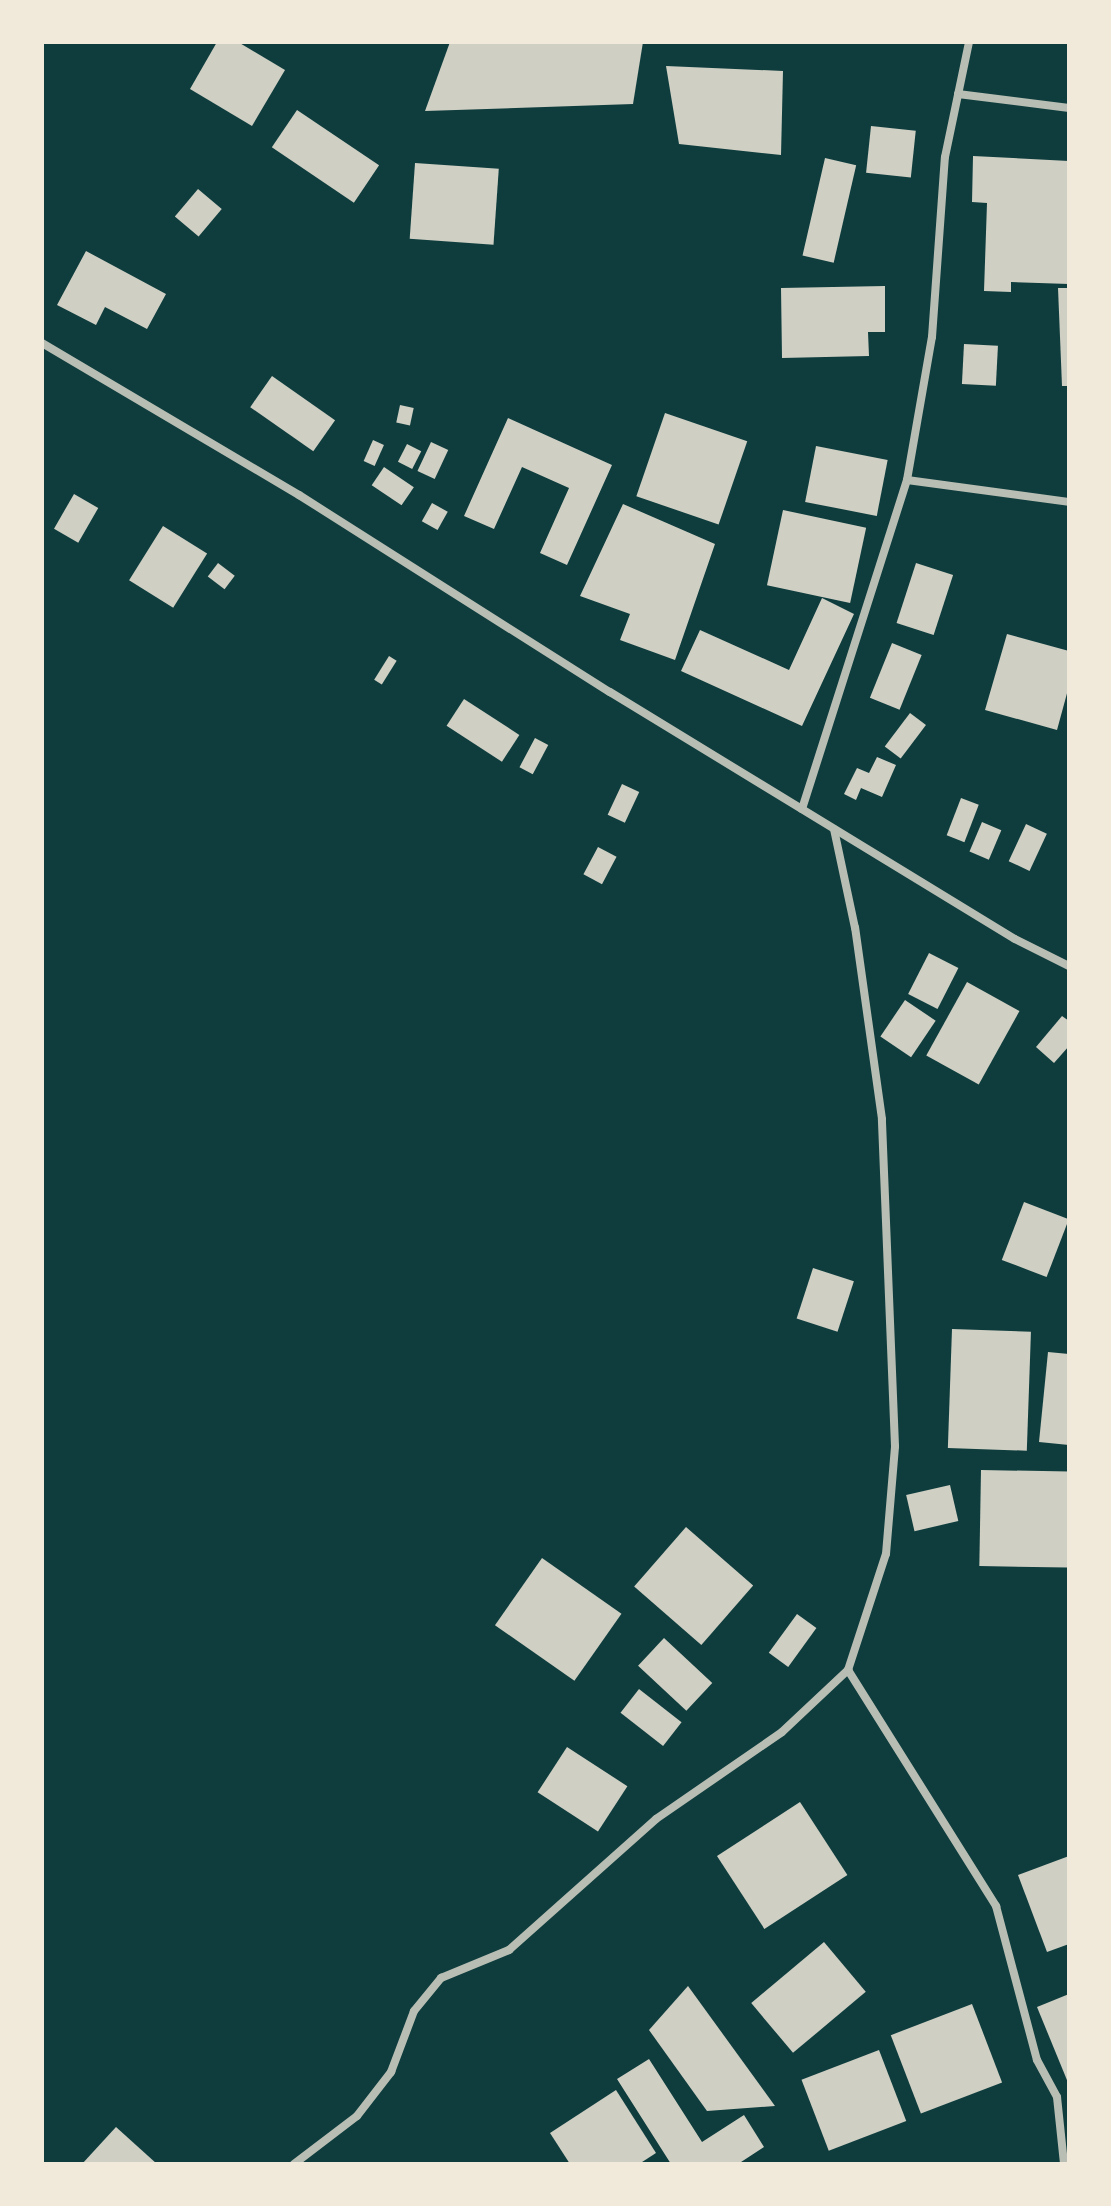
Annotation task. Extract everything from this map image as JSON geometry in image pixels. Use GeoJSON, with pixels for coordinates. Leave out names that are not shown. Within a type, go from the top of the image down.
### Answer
{"type":"FeatureCollection","features":[{"type":"Feature","properties":{"kind":"street"},"geometry":{"type":"LineString","coordinates":[[802,809],[907,480],[932,337],[945,157],[969,42]]}},
{"type":"Feature","properties":{"kind":"street"},"geometry":{"type":"LineString","coordinates":[[958,94],[1069,108]]}},
{"type":"Feature","properties":{"kind":"street"},"geometry":{"type":"LineString","coordinates":[[42,343],[299,495],[1015,939],[1069,966]]}},
{"type":"Feature","properties":{"kind":"street"},"geometry":{"type":"LineString","coordinates":[[907,480],[1069,502]]}},
{"type":"Feature","properties":{"kind":"street"},"geometry":{"type":"LineString","coordinates":[[294,2164],[357,2116],[391,2072],[414,2011],[441,1978],[509,1950],[656,1819],[782,1732],[848,1670],[886,1554],[895,1446],[882,1119],[855,928],[834,829]]}},
{"type":"Feature","properties":{"kind":"street"},"geometry":{"type":"LineString","coordinates":[[848,1670],[996,1906],[1021,1987],[1037,2060],[1057,2097],[1064,2164]]}},
{"type":"Feature","properties":{"kind":"building"},"geometry":{"type":"Polygon","coordinates":[[[217,42],[238,42],[285,70],[252,126],[190,89],[217,42]]]}},
{"type":"Feature","properties":{"kind":"building"},"geometry":{"type":"Polygon","coordinates":[[[450,42],[643,42],[633,104],[425,111],[450,42]]]}},
{"type":"Feature","properties":{"kind":"building"},"geometry":{"type":"Polygon","coordinates":[[[666,66],[783,71],[781,155],[679,144],[666,66]]]}},
{"type":"Feature","properties":{"kind":"building"},"geometry":{"type":"Polygon","coordinates":[[[297,110],[379,165],[354,203],[272,147],[297,110]]]}},
{"type":"Feature","properties":{"kind":"building"},"geometry":{"type":"Polygon","coordinates":[[[871,126],[916,131],[911,177],[866,173],[871,126]]]}},
{"type":"Feature","properties":{"kind":"building"},"geometry":{"type":"Polygon","coordinates":[[[973,156],[1069,161],[1069,284],[1011,282],[1011,292],[984,291],[987,203],[972,202],[973,156]]]}},
{"type":"Feature","properties":{"kind":"building"},"geometry":{"type":"Polygon","coordinates":[[[825,158],[856,165],[834,263],[803,255],[825,158]]]}},
{"type":"Feature","properties":{"kind":"building"},"geometry":{"type":"Polygon","coordinates":[[[415,163],[499,169],[493,245],[410,239],[415,163]]]}},
{"type":"Feature","properties":{"kind":"building"},"geometry":{"type":"Polygon","coordinates":[[[198,189],[222,209],[199,237],[175,217],[198,189]]]}},
{"type":"Feature","properties":{"kind":"building"},"geometry":{"type":"Polygon","coordinates":[[[86,251],[166,294],[147,329],[105,307],[96,325],[57,305],[86,251]]]}},
{"type":"Feature","properties":{"kind":"building"},"geometry":{"type":"Polygon","coordinates":[[[885,286],[885,332],[868,332],[869,356],[782,358],[781,288],[885,286]]]}},
{"type":"Feature","properties":{"kind":"building"},"geometry":{"type":"Polygon","coordinates":[[[1058,288],[1069,288],[1069,386],[1062,386],[1058,288]]]}},
{"type":"Feature","properties":{"kind":"building"},"geometry":{"type":"Polygon","coordinates":[[[964,344],[998,346],[996,386],[962,384],[964,344]]]}},
{"type":"Feature","properties":{"kind":"building"},"geometry":{"type":"Polygon","coordinates":[[[272,376],[335,420],[313,451],[250,407],[272,376]]]}},
{"type":"Feature","properties":{"kind":"building"},"geometry":{"type":"Polygon","coordinates":[[[400,405],[414,408],[410,426],[396,423],[400,405]]]}},
{"type":"Feature","properties":{"kind":"building"},"geometry":{"type":"Polygon","coordinates":[[[665,413],[747,441],[719,525],[636,496],[665,413]]]}},
{"type":"Feature","properties":{"kind":"building"},"geometry":{"type":"Polygon","coordinates":[[[508,418],[612,465],[567,565],[540,553],[569,488],[522,467],[494,529],[464,516],[508,418]]]}},
{"type":"Feature","properties":{"kind":"building"},"geometry":{"type":"Polygon","coordinates":[[[373,440],[384,445],[375,466],[364,461],[373,440]]]}},
{"type":"Feature","properties":{"kind":"building"},"geometry":{"type":"Polygon","coordinates":[[[431,442],[448,450],[435,479],[417,471],[431,442]]]}},
{"type":"Feature","properties":{"kind":"building"},"geometry":{"type":"Polygon","coordinates":[[[407,444],[421,451],[412,469],[398,462],[407,444]]]}},
{"type":"Feature","properties":{"kind":"building"},"geometry":{"type":"Polygon","coordinates":[[[816,446],[888,460],[877,516],[805,502],[816,446]]]}},
{"type":"Feature","properties":{"kind":"building"},"geometry":{"type":"Polygon","coordinates":[[[384,467],[414,487],[402,505],[372,485],[384,467]]]}},
{"type":"Feature","properties":{"kind":"building"},"geometry":{"type":"Polygon","coordinates":[[[74,494],[98,508],[78,543],[54,529],[74,494]]]}},
{"type":"Feature","properties":{"kind":"building"},"geometry":{"type":"Polygon","coordinates":[[[432,503],[448,512],[438,530],[422,521],[432,503]]]}},
{"type":"Feature","properties":{"kind":"building"},"geometry":{"type":"Polygon","coordinates":[[[623,504],[715,544],[675,660],[620,640],[630,614],[580,596],[623,504]]]}},
{"type":"Feature","properties":{"kind":"building"},"geometry":{"type":"Polygon","coordinates":[[[783,510],[866,528],[850,603],[767,585],[783,510]]]}},
{"type":"Feature","properties":{"kind":"building"},"geometry":{"type":"Polygon","coordinates":[[[163,526],[207,554],[173,608],[129,580],[163,526]]]}},
{"type":"Feature","properties":{"kind":"building"},"geometry":{"type":"Polygon","coordinates":[[[218,563],[235,576],[225,589],[208,577],[218,563]]]}},
{"type":"Feature","properties":{"kind":"building"},"geometry":{"type":"Polygon","coordinates":[[[916,563],[953,575],[934,635],[897,623],[916,563]]]}},
{"type":"Feature","properties":{"kind":"building"},"geometry":{"type":"Polygon","coordinates":[[[822,598],[854,614],[802,726],[681,671],[700,630],[789,670],[822,598]]]}},
{"type":"Feature","properties":{"kind":"building"},"geometry":{"type":"Polygon","coordinates":[[[1007,634],[1069,651],[1069,686],[1057,730],[985,710],[1007,634]]]}},
{"type":"Feature","properties":{"kind":"building"},"geometry":{"type":"Polygon","coordinates":[[[892,643],[922,655],[900,710],[870,698],[892,643]]]}},
{"type":"Feature","properties":{"kind":"building"},"geometry":{"type":"Polygon","coordinates":[[[389,656],[397,661],[382,685],[374,680],[389,656]]]}},
{"type":"Feature","properties":{"kind":"building"},"geometry":{"type":"Polygon","coordinates":[[[464,699],[519,735],[502,762],[447,726],[464,699]]]}},
{"type":"Feature","properties":{"kind":"building"},"geometry":{"type":"Polygon","coordinates":[[[910,713],[926,725],[901,759],[885,747],[910,713]]]}},
{"type":"Feature","properties":{"kind":"building"},"geometry":{"type":"Polygon","coordinates":[[[535,738],[548,745],[533,774],[520,767],[535,738]]]}},
{"type":"Feature","properties":{"kind":"building"},"geometry":{"type":"Polygon","coordinates":[[[877,757],[896,765],[882,797],[861,788],[856,800],[844,794],[857,768],[869,773],[877,757]]]}},
{"type":"Feature","properties":{"kind":"building"},"geometry":{"type":"Polygon","coordinates":[[[622,784],[639,792],[625,823],[608,815],[622,784]]]}},
{"type":"Feature","properties":{"kind":"building"},"geometry":{"type":"Polygon","coordinates":[[[961,798],[979,805],[964,842],[947,835],[961,798]]]}},
{"type":"Feature","properties":{"kind":"building"},"geometry":{"type":"Polygon","coordinates":[[[982,822],[1001,830],[989,860],[969,851],[982,822]]]}},
{"type":"Feature","properties":{"kind":"building"},"geometry":{"type":"Polygon","coordinates":[[[1026,824],[1047,834],[1030,871],[1009,861],[1026,824]]]}},
{"type":"Feature","properties":{"kind":"building"},"geometry":{"type":"Polygon","coordinates":[[[598,847],[617,857],[602,884],[583,874],[598,847]]]}},
{"type":"Feature","properties":{"kind":"building"},"geometry":{"type":"Polygon","coordinates":[[[929,953],[958,968],[938,1009],[908,994],[929,953]]]}},
{"type":"Feature","properties":{"kind":"building"},"geometry":{"type":"Polygon","coordinates":[[[967,982],[1019,1011],[979,1085],[926,1055],[967,982]]]}},
{"type":"Feature","properties":{"kind":"building"},"geometry":{"type":"Polygon","coordinates":[[[905,1000],[936,1021],[911,1057],[880,1036],[905,1000]]]}},
{"type":"Feature","properties":{"kind":"building"},"geometry":{"type":"Polygon","coordinates":[[[1062,1016],[1069,1021],[1069,1046],[1054,1063],[1036,1047],[1062,1016]]]}},
{"type":"Feature","properties":{"kind":"building"},"geometry":{"type":"Polygon","coordinates":[[[1024,1202],[1069,1219],[1047,1277],[1002,1260],[1024,1202]]]}},
{"type":"Feature","properties":{"kind":"building"},"geometry":{"type":"Polygon","coordinates":[[[813,1268],[854,1281],[838,1332],[797,1318],[813,1268]]]}},
{"type":"Feature","properties":{"kind":"building"},"geometry":{"type":"Polygon","coordinates":[[[952,1329],[1031,1332],[1027,1451],[948,1448],[952,1329]]]}},
{"type":"Feature","properties":{"kind":"building"},"geometry":{"type":"Polygon","coordinates":[[[1048,1352],[1069,1354],[1069,1445],[1039,1442],[1048,1352]]]}},
{"type":"Feature","properties":{"kind":"building"},"geometry":{"type":"Polygon","coordinates":[[[981,1470],[1069,1472],[1067,1568],[979,1566],[981,1470]]]}},
{"type":"Feature","properties":{"kind":"building"},"geometry":{"type":"Polygon","coordinates":[[[950,1485],[958,1521],[914,1531],[906,1495],[950,1485]]]}},
{"type":"Feature","properties":{"kind":"building"},"geometry":{"type":"Polygon","coordinates":[[[686,1527],[753,1585],[701,1645],[634,1587],[686,1527]]]}},
{"type":"Feature","properties":{"kind":"building"},"geometry":{"type":"Polygon","coordinates":[[[542,1558],[621,1614],[574,1681],[495,1625],[542,1558]]]}},
{"type":"Feature","properties":{"kind":"building"},"geometry":{"type":"Polygon","coordinates":[[[797,1614],[816,1628],[788,1667],[769,1653],[797,1614]]]}},
{"type":"Feature","properties":{"kind":"building"},"geometry":{"type":"Polygon","coordinates":[[[664,1638],[712,1683],[686,1711],[638,1666],[664,1638]]]}},
{"type":"Feature","properties":{"kind":"building"},"geometry":{"type":"Polygon","coordinates":[[[639,1689],[682,1722],[663,1746],[621,1713],[639,1689]]]}},
{"type":"Feature","properties":{"kind":"building"},"geometry":{"type":"Polygon","coordinates":[[[567,1747],[627,1786],[598,1832],[538,1792],[567,1747]]]}},
{"type":"Feature","properties":{"kind":"building"},"geometry":{"type":"Polygon","coordinates":[[[800,1802],[847,1875],[764,1929],[717,1856],[800,1802]]]}},
{"type":"Feature","properties":{"kind":"building"},"geometry":{"type":"Polygon","coordinates":[[[1069,1856],[1069,1944],[1047,1952],[1018,1875],[1069,1856]]]}},
{"type":"Feature","properties":{"kind":"building"},"geometry":{"type":"Polygon","coordinates":[[[824,1942],[866,1992],[793,2053],[751,2003],[824,1942]]]}},
{"type":"Feature","properties":{"kind":"building"},"geometry":{"type":"Polygon","coordinates":[[[688,1986],[775,2106],[707,2111],[649,2030],[688,1986]]]}},
{"type":"Feature","properties":{"kind":"building"},"geometry":{"type":"Polygon","coordinates":[[[1069,1994],[1069,2085],[1037,2007],[1069,1994]]]}},
{"type":"Feature","properties":{"kind":"building"},"geometry":{"type":"Polygon","coordinates":[[[972,2004],[1002,2082],[921,2114],[891,2035],[972,2004]]]}},
{"type":"Feature","properties":{"kind":"building"},"geometry":{"type":"Polygon","coordinates":[[[879,2050],[906,2121],[829,2151],[802,2080],[879,2050]]]}},
{"type":"Feature","properties":{"kind":"building"},"geometry":{"type":"Polygon","coordinates":[[[649,2059],[702,2142],[744,2115],[764,2147],[738,2164],[671,2164],[617,2079],[649,2059]]]}},
{"type":"Feature","properties":{"kind":"building"},"geometry":{"type":"Polygon","coordinates":[[[616,2090],[656,2153],[639,2164],[570,2164],[550,2133],[616,2090]]]}},
{"type":"Feature","properties":{"kind":"building"},"geometry":{"type":"Polygon","coordinates":[[[116,2127],[157,2164],[82,2164],[116,2127]]]}}]}
